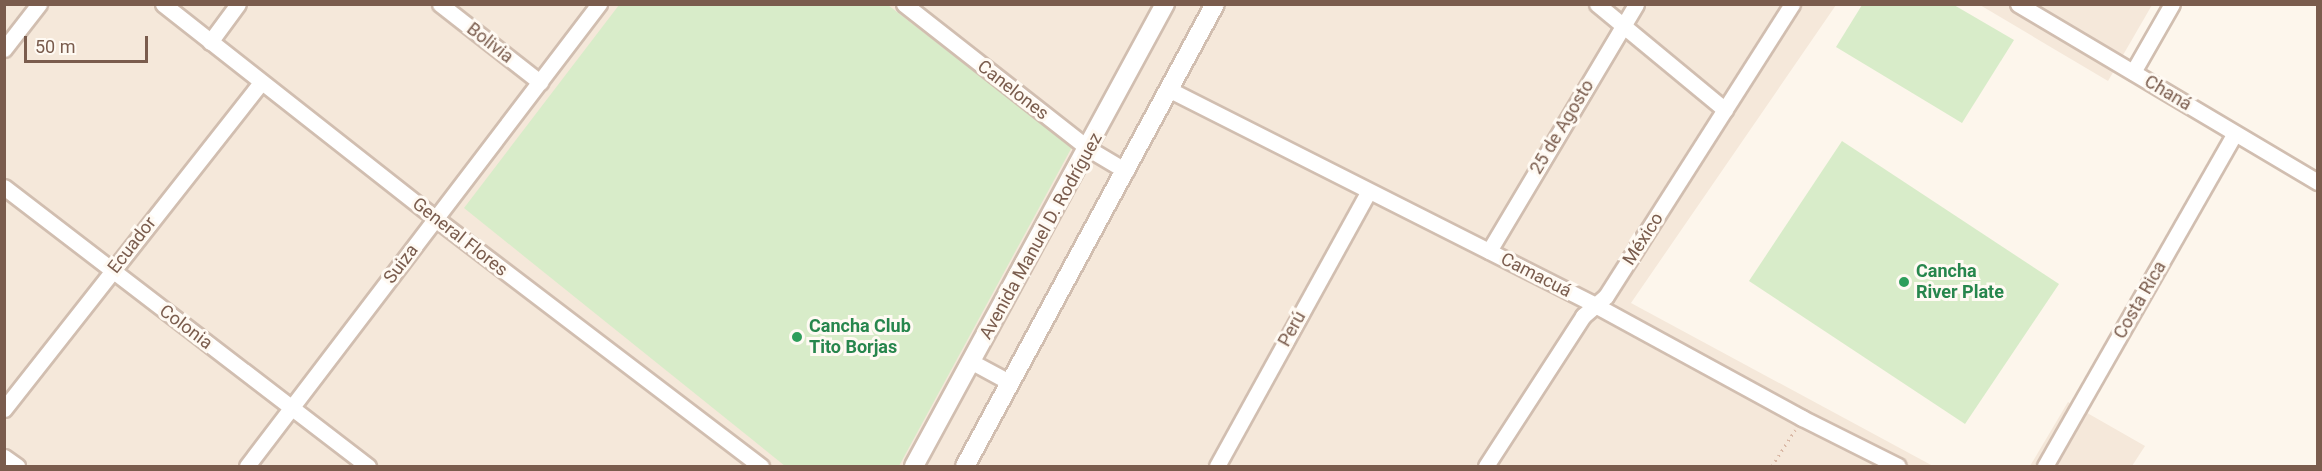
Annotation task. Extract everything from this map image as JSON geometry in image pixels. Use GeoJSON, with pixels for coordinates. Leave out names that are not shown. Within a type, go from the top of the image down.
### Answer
{"type":"FeatureCollection","features":[{"type":"Feature","properties":{"kind":"street"},"geometry":{"type":"LineString","coordinates":[[4,49],[39,4]]}},
{"type":"Feature","properties":{"kind":"street","name":"General Flores"},"geometry":{"type":"LineString","coordinates":[[163,4],[435,218],[761,466]]}},
{"type":"Feature","properties":{"kind":"street"},"geometry":{"type":"LineString","coordinates":[[210,42],[238,4]]}},
{"type":"Feature","properties":{"kind":"street","name":"Bolivia"},"geometry":{"type":"LineString","coordinates":[[441,4],[540,82]]}},
{"type":"Feature","properties":{"kind":"street","name":"Suiza"},"geometry":{"type":"LineString","coordinates":[[247,466],[599,4]]}},
{"type":"Feature","properties":{"kind":"street","name":"Canelones"},"geometry":{"type":"LineString","coordinates":[[904,4],[1089,149],[1126,171]]}},
{"type":"Feature","properties":{"kind":"street","name":"Avenida Manuel D. Rodríguez"},"geometry":{"type":"LineString","coordinates":[[914,466],[1089,149],[1165,4]]}},
{"type":"Feature","properties":{"kind":"street"},"geometry":{"type":"LineString","coordinates":[[965,466],[1215,4]]}},
{"type":"Feature","properties":{"kind":"street"},"geometry":{"type":"LineString","coordinates":[[1597,4],[1725,110]]}},
{"type":"Feature","properties":{"kind":"street","name":"25 de Agosto"},"geometry":{"type":"LineString","coordinates":[[1489,251],[1636,4]]}},
{"type":"Feature","properties":{"kind":"street","name":"México"},"geometry":{"type":"LineString","coordinates":[[1486,466],[1583,316],[1606,296],[1792,4]]}},
{"type":"Feature","properties":{"kind":"street","name":"Chaná"},"geometry":{"type":"LineString","coordinates":[[2018,4],[2318,182]]}},
{"type":"Feature","properties":{"kind":"street"},"geometry":{"type":"LineString","coordinates":[[2133,72],[2172,4]]}},
{"type":"Feature","properties":{"kind":"street","name":"Ecuador"},"geometry":{"type":"LineString","coordinates":[[4,409],[261,82]]}},
{"type":"Feature","properties":{"kind":"street","name":"Camacuá"},"geometry":{"type":"LineString","coordinates":[[1170,90],[1368,192],[1596,305],[1802,418],[1898,466]]}},
{"type":"Feature","properties":{"kind":"street","name":"Costa Rica"},"geometry":{"type":"LineString","coordinates":[[2045,466],[2234,134]]}},
{"type":"Feature","properties":{"kind":"street","name":"Colonia"},"geometry":{"type":"LineString","coordinates":[[4,187],[368,466]]}},
{"type":"Feature","properties":{"kind":"street","name":"Perú"},"geometry":{"type":"LineString","coordinates":[[1217,466],[1368,192]]}},
{"type":"Feature","properties":{"kind":"street"},"geometry":{"type":"LineString","coordinates":[[972,362],[1011,383]]}},
{"type":"Feature","properties":{"kind":"street"},"geometry":{"type":"LineString","coordinates":[[4,457],[17,466]]}},
{"type":"Feature","properties":{"kind":"path"},"geometry":{"type":"LineString","coordinates":[[1772,466],[1802,418]]}},
{"type":"Feature","properties":{"kind":"shaded area"},"geometry":{"type":"Polygon","coordinates":[[[4,5],[1836,5],[1631,303],[1933,466],[5,466],[4,5]]]}},
{"type":"Feature","properties":{"kind":"shaded area"},"geometry":{"type":"Polygon","coordinates":[[[1980,5],[2152,5],[2108,81],[1980,5]]]}},
{"type":"Feature","properties":{"kind":"shaded area"},"geometry":{"type":"Polygon","coordinates":[[[2068,402],[2145,446],[2132,466],[2030,466],[2068,402]]]}},
{"type":"Feature","properties":{"kind":"green space","name":"Cancha Club Tito Borjas"},"geometry":{"type":"Polygon","coordinates":[[[619,5],[888,5],[1072,147],[899,466],[785,466],[464,208],[619,5]]]}},
{"type":"Feature","properties":{"kind":"green space"},"geometry":{"type":"Polygon","coordinates":[[[1862,5],[1954,5],[2014,40],[1962,123],[1836,47],[1862,5]]]}},
{"type":"Feature","properties":{"kind":"green space","name":"Cancha River Plate"},"geometry":{"type":"Polygon","coordinates":[[[1842,141],[2059,284],[1965,424],[1749,281],[1842,141]]]}},
{"type":"Feature","properties":{"kind":"place","name":"Cancha River Plate"},"geometry":{"type":"Point","coordinates":[1904,282]}},
{"type":"Feature","properties":{"kind":"place","name":"Cancha Club Tito Borjas"},"geometry":{"type":"Point","coordinates":[797,337]}}]}
